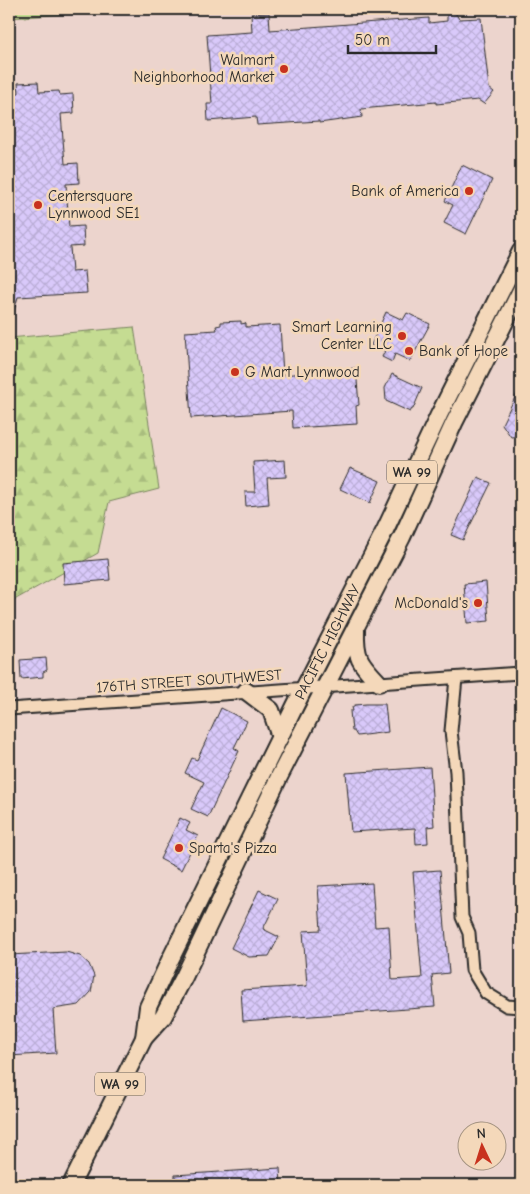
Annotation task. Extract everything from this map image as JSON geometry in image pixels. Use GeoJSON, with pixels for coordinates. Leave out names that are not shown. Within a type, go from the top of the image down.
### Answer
{"type":"FeatureCollection","features":[{"type":"Feature","properties":{"kind":"highway","name":"PACIFIC HIGHWAY"},"geometry":{"type":"LineString","coordinates":[[144,1038],[148,1007],[232,833],[385,530],[439,415],[521,251]]}},
{"type":"Feature","properties":{"kind":"highway","name":"PACIFIC HIGHWAY"},"geometry":{"type":"LineString","coordinates":[[71,1185],[144,1038],[163,1017],[177,990],[279,777],[402,537],[454,423],[521,290]]}},
{"type":"Feature","properties":{"kind":"highway"},"geometry":{"type":"LineString","coordinates":[[356,625],[357,656],[363,666],[378,682]]}},
{"type":"Feature","properties":{"kind":"highway"},"geometry":{"type":"LineString","coordinates":[[246,691],[271,710],[280,737]]}},
{"type":"Feature","properties":{"kind":"highway"},"geometry":{"type":"LineString","coordinates":[[177,990],[176,973],[193,934],[194,913]]}},
{"type":"Feature","properties":{"kind":"street","name":"176TH STREET SOUTHWEST"},"geometry":{"type":"LineString","coordinates":[[9,709],[521,673]]}},
{"type":"Feature","properties":{"kind":"street"},"geometry":{"type":"LineString","coordinates":[[456,678],[451,731],[456,772],[462,917],[469,933],[472,970],[486,993],[508,1006],[521,1007]]}},
{"type":"Feature","properties":{"kind":"green space"},"geometry":{"type":"Polygon","coordinates":[[[9,9],[135,9],[9,18],[9,9]]]}},
{"type":"Feature","properties":{"kind":"green space"},"geometry":{"type":"Polygon","coordinates":[[[134,327],[159,489],[109,502],[98,553],[16,599],[9,599],[9,338],[134,327]]]}},
{"type":"Feature","properties":{"kind":"building"},"geometry":{"type":"Polygon","coordinates":[[[447,9],[453,9],[459,19],[481,18],[489,88],[494,92],[484,104],[478,100],[361,109],[362,117],[319,123],[319,121],[257,125],[256,117],[208,121],[207,104],[212,104],[207,35],[252,32],[251,14],[269,13],[270,30],[429,18],[429,23],[447,21],[447,9]]]}},
{"type":"Feature","properties":{"kind":"building","name":"Centersquare Lynnwood SE1"},"geometry":{"type":"Polygon","coordinates":[[[38,82],[39,92],[59,91],[60,95],[73,94],[74,113],[61,114],[65,164],[78,163],[79,183],[66,184],[69,227],[83,226],[84,246],[70,247],[72,272],[85,271],[87,293],[18,297],[11,321],[9,321],[9,94],[19,93],[18,83],[38,82]]]}},
{"type":"Feature","properties":{"kind":"building","name":"Bank of America"},"geometry":{"type":"Polygon","coordinates":[[[462,165],[492,180],[466,234],[444,223],[453,205],[445,201],[462,165]]]}},
{"type":"Feature","properties":{"kind":"building"},"geometry":{"type":"Polygon","coordinates":[[[386,312],[403,320],[407,313],[430,324],[410,361],[395,354],[392,362],[382,357],[385,351],[371,345],[386,312]]]}},
{"type":"Feature","properties":{"kind":"building","name":"G Mart Lynnwood"},"geometry":{"type":"Polygon","coordinates":[[[241,321],[241,324],[246,323],[246,327],[280,325],[283,375],[356,368],[359,405],[356,406],[357,424],[293,428],[292,411],[191,418],[185,332],[217,330],[216,326],[221,325],[221,322],[241,321]]]}},
{"type":"Feature","properties":{"kind":"building"},"geometry":{"type":"Polygon","coordinates":[[[392,374],[422,388],[410,412],[386,401],[385,388],[392,374]]]}},
{"type":"Feature","properties":{"kind":"building"},"geometry":{"type":"Polygon","coordinates":[[[521,385],[521,436],[511,437],[502,424],[521,385]]]}},
{"type":"Feature","properties":{"kind":"building"},"geometry":{"type":"Polygon","coordinates":[[[285,460],[286,477],[267,478],[269,504],[246,506],[245,492],[255,492],[253,462],[285,460]]]}},
{"type":"Feature","properties":{"kind":"building"},"geometry":{"type":"Polygon","coordinates":[[[350,468],[380,481],[370,503],[340,489],[350,468]]]}},
{"type":"Feature","properties":{"kind":"building"},"geometry":{"type":"Polygon","coordinates":[[[478,477],[491,483],[463,540],[451,535],[478,477]]]}},
{"type":"Feature","properties":{"kind":"building"},"geometry":{"type":"Polygon","coordinates":[[[108,559],[110,580],[64,584],[63,563],[108,559]]]}},
{"type":"Feature","properties":{"kind":"building"},"geometry":{"type":"Polygon","coordinates":[[[486,582],[489,621],[467,623],[464,584],[486,582]]]}},
{"type":"Feature","properties":{"kind":"building"},"geometry":{"type":"Polygon","coordinates":[[[46,658],[47,670],[43,672],[43,677],[21,679],[20,660],[46,658]]]}},
{"type":"Feature","properties":{"kind":"building"},"geometry":{"type":"Polygon","coordinates":[[[366,704],[385,704],[388,732],[357,736],[352,731],[350,711],[353,711],[352,707],[366,704]]]}},
{"type":"Feature","properties":{"kind":"building"},"geometry":{"type":"Polygon","coordinates":[[[221,708],[247,721],[234,748],[239,751],[208,817],[191,809],[204,782],[185,773],[192,758],[197,760],[221,708]]]}},
{"type":"Feature","properties":{"kind":"building"},"geometry":{"type":"Polygon","coordinates":[[[430,767],[434,826],[427,827],[428,843],[416,844],[415,828],[351,832],[346,773],[430,767]]]}},
{"type":"Feature","properties":{"kind":"building","name":"Sparta's Pizza"},"geometry":{"type":"Polygon","coordinates":[[[180,818],[190,823],[186,830],[198,836],[181,870],[160,859],[180,818]]]}},
{"type":"Feature","properties":{"kind":"building"},"geometry":{"type":"Polygon","coordinates":[[[440,870],[449,973],[432,975],[435,1007],[243,1021],[241,990],[307,986],[303,931],[321,930],[318,886],[372,883],[375,927],[389,926],[392,980],[422,978],[413,872],[440,870]]]}},
{"type":"Feature","properties":{"kind":"building"},"geometry":{"type":"Polygon","coordinates":[[[259,890],[278,899],[263,929],[279,937],[269,956],[249,957],[231,948],[259,890]]]}},
{"type":"Feature","properties":{"kind":"building"},"geometry":{"type":"Polygon","coordinates":[[[66,952],[80,956],[89,964],[94,976],[91,992],[79,1005],[53,1009],[56,1053],[9,1056],[9,955],[66,952]]]}},
{"type":"Feature","properties":{"kind":"building"},"geometry":{"type":"Polygon","coordinates":[[[280,1168],[281,1185],[175,1185],[175,1175],[280,1168]]]}},
{"type":"Feature","properties":{"kind":"place","name":"Walmart Neighborhood Market"},"geometry":{"type":"Point","coordinates":[284,69]}},
{"type":"Feature","properties":{"kind":"place","name":"Bank of America"},"geometry":{"type":"Point","coordinates":[469,191]}},
{"type":"Feature","properties":{"kind":"place","name":"Centersquare Lynnwood SE1"},"geometry":{"type":"Point","coordinates":[38,205]}},
{"type":"Feature","properties":{"kind":"place","name":"Smart Learning Center LLC"},"geometry":{"type":"Point","coordinates":[402,336]}},
{"type":"Feature","properties":{"kind":"place","name":"Bank of Hope"},"geometry":{"type":"Point","coordinates":[409,351]}},
{"type":"Feature","properties":{"kind":"place","name":"G Mart Lynnwood"},"geometry":{"type":"Point","coordinates":[235,372]}},
{"type":"Feature","properties":{"kind":"place","name":"McDonald's"},"geometry":{"type":"Point","coordinates":[478,603]}},
{"type":"Feature","properties":{"kind":"place","name":"Sparta's Pizza"},"geometry":{"type":"Point","coordinates":[179,848]}}]}
